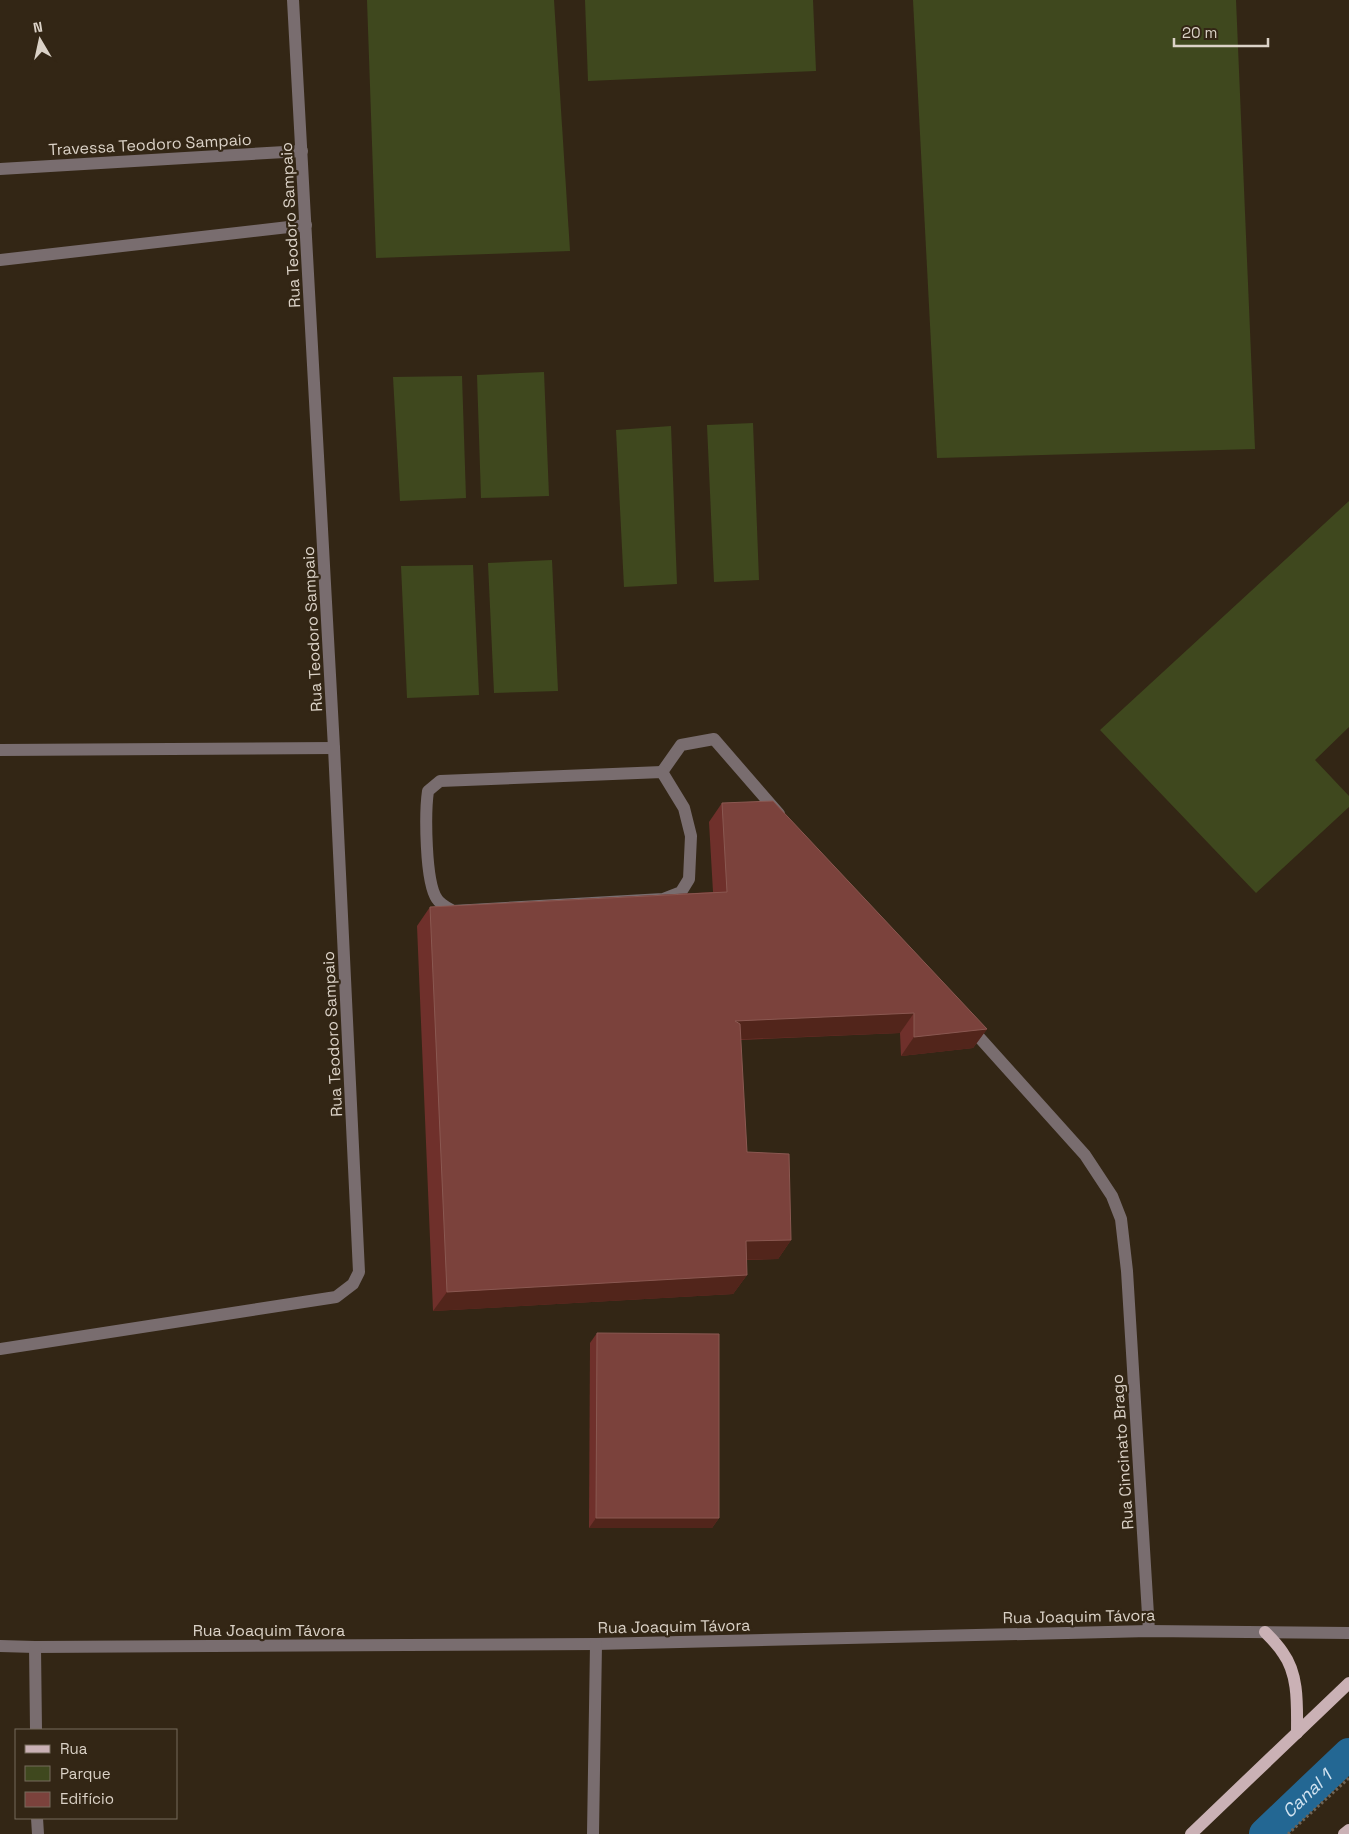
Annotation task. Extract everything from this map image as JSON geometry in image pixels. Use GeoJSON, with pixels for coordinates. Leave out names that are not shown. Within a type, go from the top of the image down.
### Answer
{"type":"FeatureCollection","features":[{"type":"Feature","properties":{"kind":"main road"},"geometry":{"type":"LineString","coordinates":[[1265,1632],[1284,1653],[1292,1672],[1296,1690],[1297,1733]]}},
{"type":"Feature","properties":{"kind":"main road"},"geometry":{"type":"LineString","coordinates":[[1191,1834],[1349,1683]]}},
{"type":"Feature","properties":{"kind":"main road"},"geometry":{"type":"LineString","coordinates":[[1344,1834],[1349,1830]]}},
{"type":"Feature","properties":{"kind":"street","name":"Rua Teodoro Sampaio"},"geometry":{"type":"LineString","coordinates":[[0,1349],[336,1297],[353,1284],[359,1272],[360,1257],[334,748],[293,0]]}},
{"type":"Feature","properties":{"kind":"street","name":"Travessa Teodoro Sampaio"},"geometry":{"type":"LineString","coordinates":[[0,169],[302,151]]}},
{"type":"Feature","properties":{"kind":"street"},"geometry":{"type":"LineString","coordinates":[[0,260],[306,225]]}},
{"type":"Feature","properties":{"kind":"street"},"geometry":{"type":"LineString","coordinates":[[662,772],[681,745],[714,740],[786,822]]}},
{"type":"Feature","properties":{"kind":"street"},"geometry":{"type":"LineString","coordinates":[[0,750],[334,748]]}},
{"type":"Feature","properties":{"kind":"street"},"geometry":{"type":"LineString","coordinates":[[662,772],[684,808],[690,836],[689,879],[681,892],[662,900],[452,911],[437,900],[430,880],[426,808],[428,790],[440,781],[662,772]]}},
{"type":"Feature","properties":{"kind":"street","name":"Rua Cincinato Brago"},"geometry":{"type":"LineString","coordinates":[[959,1015],[1085,1155],[1112,1196],[1121,1219],[1127,1271],[1149,1631]]}},
{"type":"Feature","properties":{"kind":"street","name":"Rua Joaquim Távora"},"geometry":{"type":"LineString","coordinates":[[0,1646],[596,1644],[1149,1631],[1349,1633]]}},
{"type":"Feature","properties":{"kind":"street"},"geometry":{"type":"LineString","coordinates":[[593,1834],[596,1644]]}},
{"type":"Feature","properties":{"kind":"street"},"geometry":{"type":"LineString","coordinates":[[35,1647],[36,1729]]}},
{"type":"Feature","properties":{"kind":"street"},"geometry":{"type":"LineString","coordinates":[[37,1819],[38,1834]]}},
{"type":"Feature","properties":{"kind":"path"},"geometry":{"type":"LineString","coordinates":[[1288,1834],[1349,1778]]}},
{"type":"Feature","properties":{"kind":"green space"},"geometry":{"type":"Polygon","coordinates":[[[367,0],[554,0],[570,251],[376,258],[367,0]]]}},
{"type":"Feature","properties":{"kind":"green space"},"geometry":{"type":"Polygon","coordinates":[[[585,0],[813,0],[816,71],[588,81],[585,0]]]}},
{"type":"Feature","properties":{"kind":"green space"},"geometry":{"type":"Polygon","coordinates":[[[913,0],[1236,0],[1255,449],[937,458],[913,0]]]}},
{"type":"Feature","properties":{"kind":"green space"},"geometry":{"type":"Polygon","coordinates":[[[544,372],[549,496],[481,498],[477,375],[544,372]]]}},
{"type":"Feature","properties":{"kind":"green space"},"geometry":{"type":"Polygon","coordinates":[[[462,376],[466,498],[400,501],[393,377],[462,376]]]}},
{"type":"Feature","properties":{"kind":"green space"},"geometry":{"type":"Polygon","coordinates":[[[753,423],[759,580],[714,582],[707,425],[753,423]]]}},
{"type":"Feature","properties":{"kind":"green space"},"geometry":{"type":"Polygon","coordinates":[[[671,426],[677,584],[624,587],[616,430],[671,426]]]}},
{"type":"Feature","properties":{"kind":"green space"},"geometry":{"type":"Polygon","coordinates":[[[1349,501],[1349,727],[1315,760],[1349,796],[1349,807],[1256,893],[1100,730],[1349,501]]]}},
{"type":"Feature","properties":{"kind":"green space"},"geometry":{"type":"Polygon","coordinates":[[[552,560],[558,691],[494,693],[488,563],[552,560]]]}},
{"type":"Feature","properties":{"kind":"green space"},"geometry":{"type":"Polygon","coordinates":[[[473,565],[479,695],[407,698],[401,566],[473,565]]]}},
{"type":"Feature","properties":{"kind":"building"},"geometry":{"type":"Polygon","coordinates":[[[773,801],[987,1029],[914,1037],[914,1013],[735,1021],[740,1024],[747,1152],[789,1154],[791,1240],[746,1241],[747,1275],[447,1292],[430,907],[727,892],[722,803],[773,801]]]}},
{"type":"Feature","properties":{"kind":"building"},"geometry":{"type":"Polygon","coordinates":[[[597,1333],[719,1334],[719,1518],[596,1518],[597,1333]]]}},
{"type":"Feature","properties":{"kind":"waterway","name":"Canal 1"},"geometry":{"type":"LineString","coordinates":[[1265,1834],[1349,1754]]}}]}
